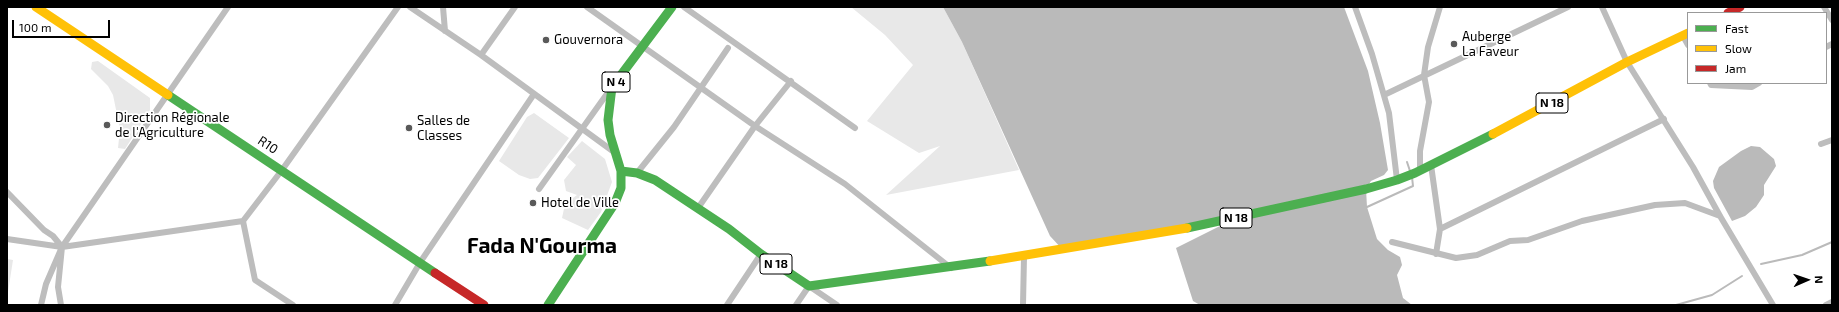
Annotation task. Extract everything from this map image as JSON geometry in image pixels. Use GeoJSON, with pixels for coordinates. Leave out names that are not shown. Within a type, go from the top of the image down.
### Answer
{"type":"FeatureCollection","features":[{"type":"Feature","properties":{"kind":"main road","name":"R10"},"geometry":{"type":"LineString","coordinates":[[36,7],[421,261],[484,305]]}},
{"type":"Feature","properties":{"kind":"main road","name":"N 4"},"geometry":{"type":"LineString","coordinates":[[548,305],[615,203],[621,188],[621,171],[614,152],[608,120],[612,87],[672,7]]}},
{"type":"Feature","properties":{"kind":"main road"},"geometry":{"type":"LineString","coordinates":[[1730,12],[1740,7]]}},
{"type":"Feature","properties":{"kind":"main road","name":"N 18"},"geometry":{"type":"LineString","coordinates":[[621,171],[637,173],[655,180],[698,208],[761,254],[809,286],[951,268],[1024,257],[1236,218],[1397,180],[1431,165],[1531,115],[1628,62],[1685,34]]}},
{"type":"Feature","properties":{"kind":"street"},"geometry":{"type":"LineString","coordinates":[[41,305],[46,284],[62,247],[228,7]]}},
{"type":"Feature","properties":{"kind":"street"},"geometry":{"type":"LineString","coordinates":[[7,239],[62,247],[243,221],[282,170],[398,7]]}},
{"type":"Feature","properties":{"kind":"street"},"geometry":{"type":"LineString","coordinates":[[410,7],[481,55],[614,152]]}},
{"type":"Feature","properties":{"kind":"street"},"geometry":{"type":"LineString","coordinates":[[443,7],[445,31]]}},
{"type":"Feature","properties":{"kind":"street"},"geometry":{"type":"LineString","coordinates":[[481,55],[515,7]]}},
{"type":"Feature","properties":{"kind":"street"},"geometry":{"type":"LineString","coordinates":[[684,7],[791,81],[855,128]]}},
{"type":"Feature","properties":{"kind":"street"},"geometry":{"type":"LineString","coordinates":[[1355,7],[1372,54],[1389,113],[1397,180]]}},
{"type":"Feature","properties":{"kind":"street"},"geometry":{"type":"LineString","coordinates":[[1414,173],[1420,151],[1428,102],[1424,75],[1428,47],[1440,7]]}},
{"type":"Feature","properties":{"kind":"street"},"geometry":{"type":"LineString","coordinates":[[1384,95],[1568,7]]}},
{"type":"Feature","properties":{"kind":"street"},"geometry":{"type":"LineString","coordinates":[[1602,7],[1628,62],[1694,167],[1720,216],[1773,305]]}},
{"type":"Feature","properties":{"kind":"street"},"geometry":{"type":"LineString","coordinates":[[1824,7],[1832,20]]}},
{"type":"Feature","properties":{"kind":"street"},"geometry":{"type":"LineString","coordinates":[[591,8],[700,88],[755,126],[845,184],[951,268]]}},
{"type":"Feature","properties":{"kind":"street"},"geometry":{"type":"LineString","coordinates":[[637,173],[674,126],[728,48]]}},
{"type":"Feature","properties":{"kind":"street"},"geometry":{"type":"LineString","coordinates":[[698,208],[755,126],[791,81]]}},
{"type":"Feature","properties":{"kind":"street"},"geometry":{"type":"LineString","coordinates":[[1711,84],[1752,87],[1757,84]]}},
{"type":"Feature","properties":{"kind":"street"},"geometry":{"type":"LineString","coordinates":[[539,189],[612,87]]}},
{"type":"Feature","properties":{"kind":"street"},"geometry":{"type":"LineString","coordinates":[[395,305],[421,261],[534,94]]}},
{"type":"Feature","properties":{"kind":"street"},"geometry":{"type":"LineString","coordinates":[[1440,229],[1664,119]]}},
{"type":"Feature","properties":{"kind":"street"},"geometry":{"type":"LineString","coordinates":[[1821,144],[1832,140]]}},
{"type":"Feature","properties":{"kind":"street"},"geometry":{"type":"LineString","coordinates":[[1431,165],[1440,229],[1436,254]]}},
{"type":"Feature","properties":{"kind":"street"},"geometry":{"type":"LineString","coordinates":[[7,192],[44,230],[53,236],[62,247],[58,287],[61,305]]}},
{"type":"Feature","properties":{"kind":"street"},"geometry":{"type":"LineString","coordinates":[[1392,242],[1456,258],[1477,255],[1510,241],[1528,240],[1582,221],[1655,206],[1685,203],[1720,216]]}},
{"type":"Feature","properties":{"kind":"street"},"geometry":{"type":"LineString","coordinates":[[243,221],[255,280],[293,305]]}},
{"type":"Feature","properties":{"kind":"street"},"geometry":{"type":"LineString","coordinates":[[727,305],[761,254]]}},
{"type":"Feature","properties":{"kind":"street"},"geometry":{"type":"LineString","coordinates":[[1023,305],[1024,257]]}},
{"type":"Feature","properties":{"kind":"street"},"geometry":{"type":"LineString","coordinates":[[796,305],[809,286],[837,305]]}},
{"type":"Feature","properties":{"kind":"street"},"geometry":{"type":"LineString","coordinates":[[1826,305],[1832,302]]}},
{"type":"Feature","properties":{"kind":"shaded area"},"geometry":{"type":"Polygon","coordinates":[[[851,7],[943,7],[962,42],[1019,170],[886,195],[940,146],[919,153],[867,121],[913,65],[885,35],[851,7]]]}},
{"type":"Feature","properties":{"kind":"shaded area"},"geometry":{"type":"Polygon","coordinates":[[[943,7],[1344,7],[1368,71],[1380,123],[1388,170],[1384,175],[1371,181],[1366,189],[1367,207],[1377,239],[1388,250],[1400,257],[1402,265],[1397,275],[1403,298],[1412,305],[1200,305],[1193,301],[1176,248],[1234,219],[1063,250],[1050,236],[962,42],[943,7]]]}},
{"type":"Feature","properties":{"kind":"shaded area"},"geometry":{"type":"Polygon","coordinates":[[[98,61],[150,98],[150,110],[125,149],[118,148],[120,129],[113,95],[108,86],[91,69],[92,62],[98,61]]]}},
{"type":"Feature","properties":{"kind":"shaded area"},"geometry":{"type":"Polygon","coordinates":[[[534,113],[569,138],[538,178],[530,179],[519,175],[499,161],[527,117],[534,113]]]}},
{"type":"Feature","properties":{"kind":"shaded area"},"geometry":{"type":"Polygon","coordinates":[[[582,141],[605,159],[612,182],[601,212],[588,230],[562,218],[565,204],[577,195],[566,191],[564,180],[576,165],[567,157],[582,141]]]}},
{"type":"Feature","properties":{"kind":"shaded area"},"geometry":{"type":"Polygon","coordinates":[[[1751,146],[1760,147],[1774,159],[1776,166],[1764,185],[1764,195],[1756,207],[1745,216],[1732,221],[1714,188],[1713,181],[1719,167],[1741,151],[1751,146]]]}},
{"type":"Feature","properties":{"kind":"shaded area"},"geometry":{"type":"Polygon","coordinates":[[[7,259],[13,260],[8,292],[7,292],[7,259]]]}},
{"type":"Feature","properties":{"kind":"waterway"},"geometry":{"type":"LineString","coordinates":[[1407,162],[1410,171]]}},
{"type":"Feature","properties":{"kind":"waterway"},"geometry":{"type":"LineString","coordinates":[[1367,207],[1413,186],[1412,177]]}},
{"type":"Feature","properties":{"kind":"waterway"},"geometry":{"type":"LineString","coordinates":[[1761,264],[1802,255],[1832,242]]}},
{"type":"Feature","properties":{"kind":"waterway"},"geometry":{"type":"LineString","coordinates":[[1676,305],[1712,295],[1742,276]]}},
{"type":"Feature","properties":{"kind":"traffic: fast"},"geometry":{"type":"LineString","coordinates":[[548,305],[615,203],[621,188],[621,171],[610,135],[608,120],[612,87],[672,7]]}},
{"type":"Feature","properties":{"kind":"traffic: fast"},"geometry":{"type":"LineString","coordinates":[[168,95],[435,273]]}},
{"type":"Feature","properties":{"kind":"traffic: fast"},"geometry":{"type":"LineString","coordinates":[[1187,228],[1366,189],[1397,180],[1415,173],[1493,134]]}},
{"type":"Feature","properties":{"kind":"traffic: fast"},"geometry":{"type":"LineString","coordinates":[[621,171],[637,173],[655,180],[729,229],[761,254],[809,286],[990,261]]}},
{"type":"Feature","properties":{"kind":"traffic: slow"},"geometry":{"type":"LineString","coordinates":[[36,7],[168,95]]}},
{"type":"Feature","properties":{"kind":"traffic: slow"},"geometry":{"type":"LineString","coordinates":[[1493,134],[1627,62],[1687,33]]}},
{"type":"Feature","properties":{"kind":"traffic: slow"},"geometry":{"type":"LineString","coordinates":[[990,261],[1187,228]]}},
{"type":"Feature","properties":{"kind":"traffic: jam"},"geometry":{"type":"LineString","coordinates":[[1730,12],[1740,7]]}},
{"type":"Feature","properties":{"kind":"traffic: jam"},"geometry":{"type":"LineString","coordinates":[[435,273],[484,305]]}},
{"type":"Feature","properties":{"kind":"place","name":"Gouvernora"},"geometry":{"type":"Point","coordinates":[546,40]}},
{"type":"Feature","properties":{"kind":"place","name":"Auberge La Faveur"},"geometry":{"type":"Point","coordinates":[1454,44]}},
{"type":"Feature","properties":{"kind":"place","name":"Direction Régionale de l'Agriculture"},"geometry":{"type":"Point","coordinates":[107,125]}},
{"type":"Feature","properties":{"kind":"place","name":"Salles de Classes"},"geometry":{"type":"Point","coordinates":[409,128]}},
{"type":"Feature","properties":{"kind":"place","name":"Hotel de Ville"},"geometry":{"type":"Point","coordinates":[533,203]}},
{"type":"Feature","properties":{"kind":"district","name":"Fada N'Gourma"},"geometry":{"type":"Point","coordinates":[542,246]}}]}
